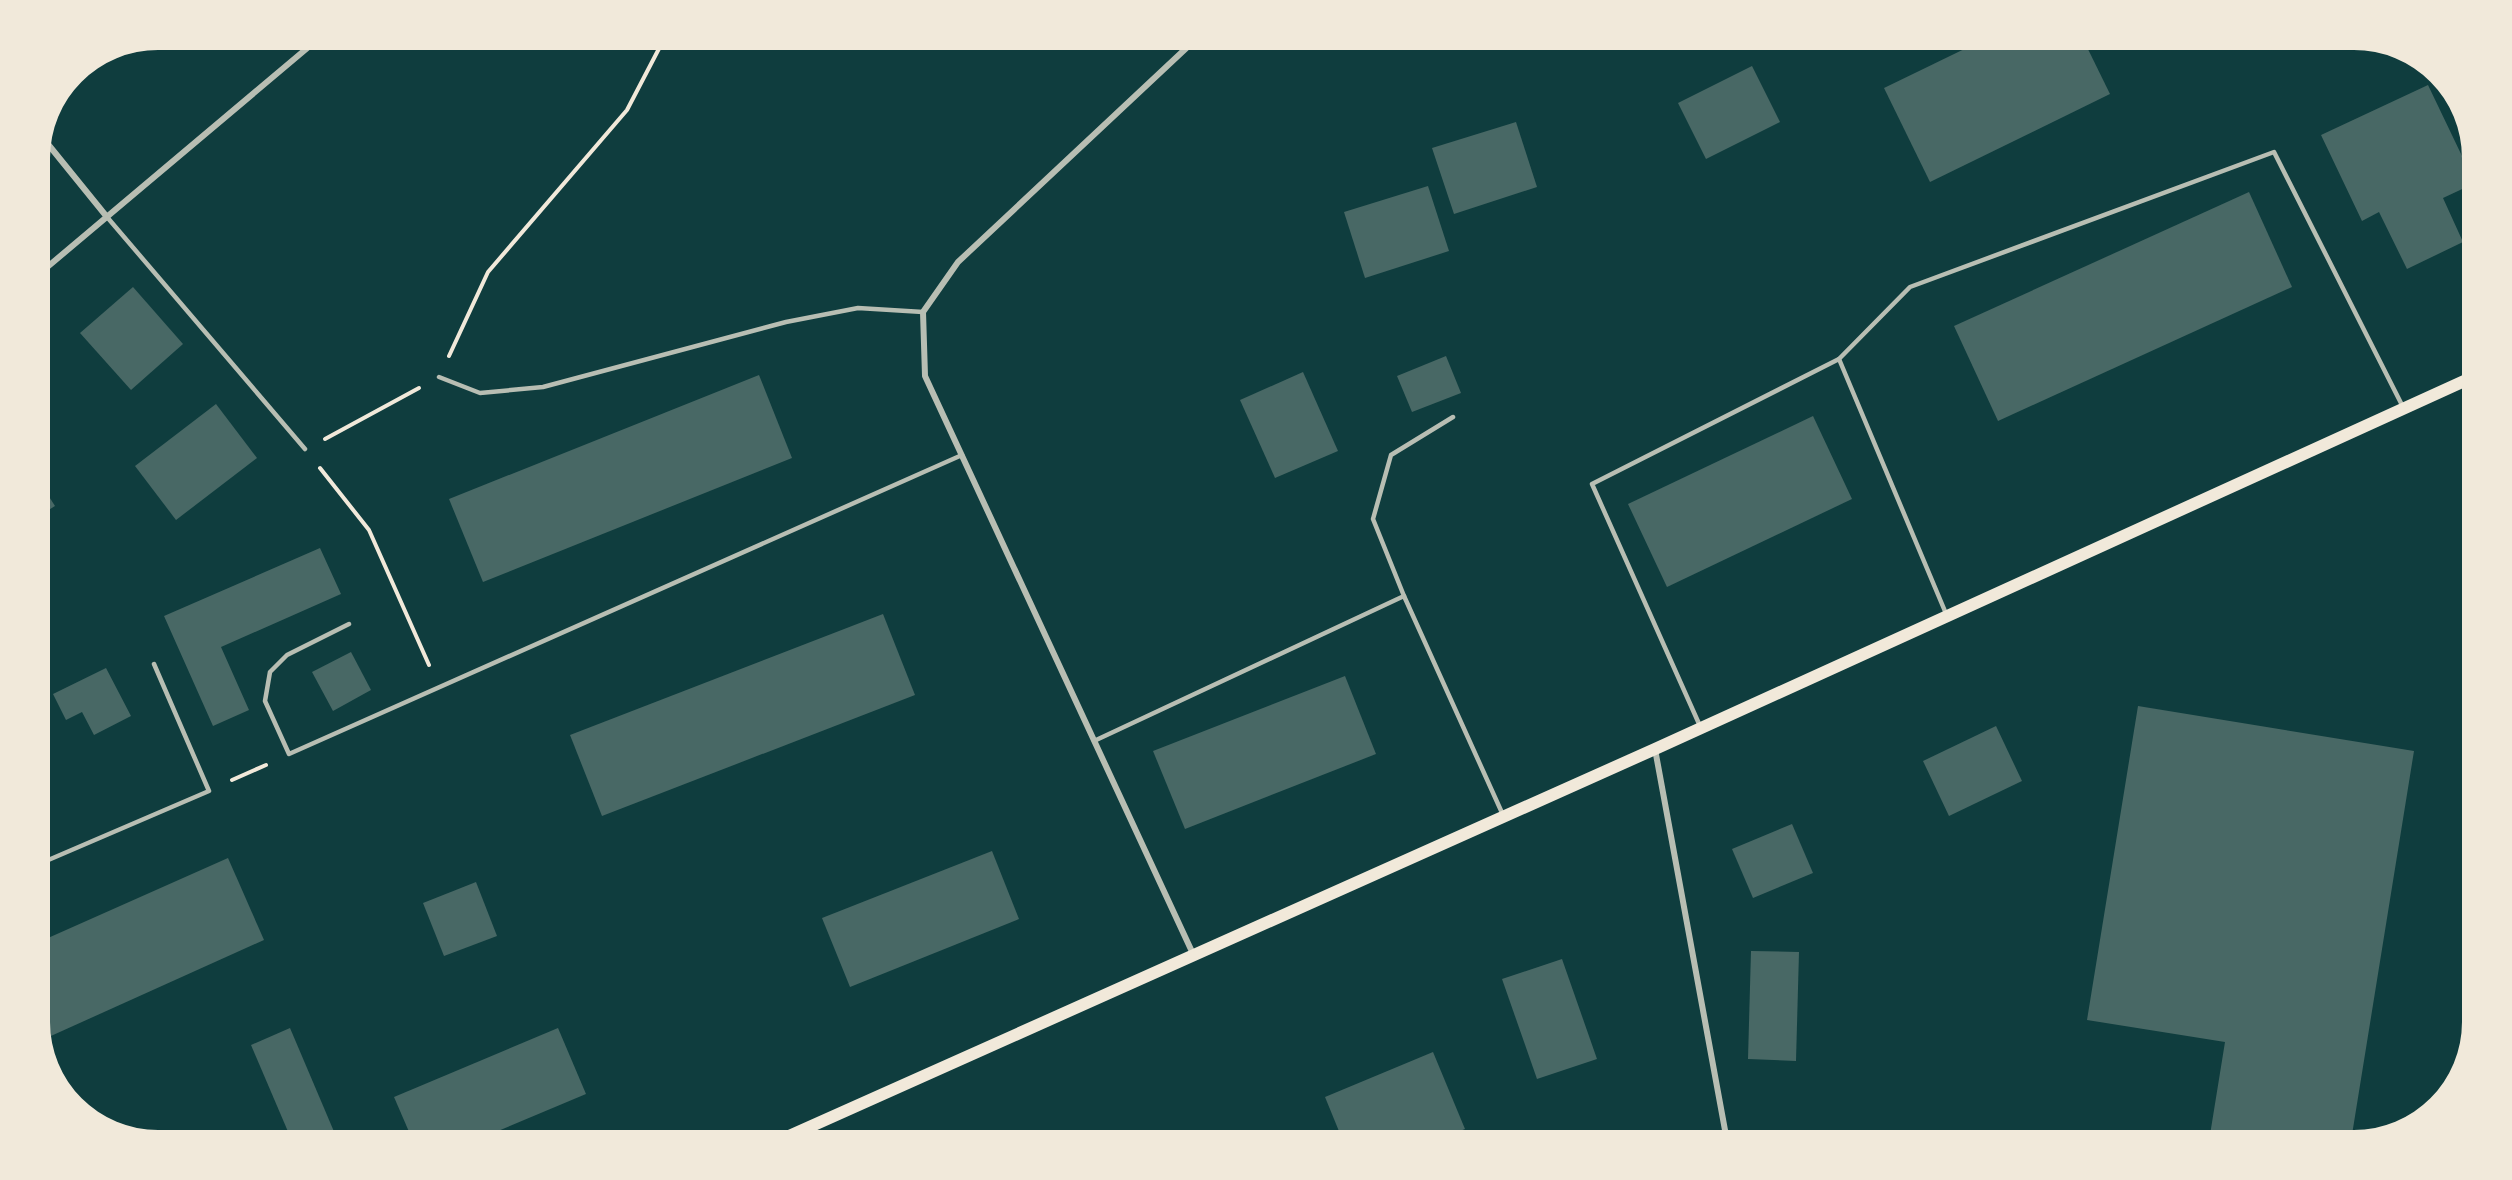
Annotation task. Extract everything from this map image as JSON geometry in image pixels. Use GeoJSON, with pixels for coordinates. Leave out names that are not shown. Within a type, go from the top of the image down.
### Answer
{"type":"FeatureCollection","features":[{"type":"Feature","properties":{"kind":"main road"},"geometry":{"type":"LineString","coordinates":[[803,1130],[1194,957],[2462,382]]}},
{"type":"Feature","properties":{"kind":"street"},"geometry":{"type":"LineString","coordinates":[[50,265],[305,50]]}},
{"type":"Feature","properties":{"kind":"street"},"geometry":{"type":"LineString","coordinates":[[1184,50],[958,262],[923,312],[925,376],[1194,957]]}},
{"type":"Feature","properties":{"kind":"street"},"geometry":{"type":"LineString","coordinates":[[51,147],[107,217]]}},
{"type":"Feature","properties":{"kind":"street"},"geometry":{"type":"LineString","coordinates":[[1655,749],[1725,1130]]}},
{"type":"Feature","properties":{"kind":"lane"},"geometry":{"type":"LineString","coordinates":[[1701,728],[1592,484],[1839,359],[1910,287],[2274,152],[2403,408]]}},
{"type":"Feature","properties":{"kind":"lane"},"geometry":{"type":"LineString","coordinates":[[107,217],[305,449]]}},
{"type":"Feature","properties":{"kind":"lane"},"geometry":{"type":"LineString","coordinates":[[439,377],[480,393],[543,387],[786,322],[858,309],[923,312]]}},
{"type":"Feature","properties":{"kind":"lane"},"geometry":{"type":"LineString","coordinates":[[1839,359],[1947,616]]}},
{"type":"Feature","properties":{"kind":"lane"},"geometry":{"type":"LineString","coordinates":[[1453,417],[1391,455],[1373,519],[1404,597],[1504,817]]}},
{"type":"Feature","properties":{"kind":"lane"},"geometry":{"type":"LineString","coordinates":[[349,624],[287,655],[270,672],[265,701],[289,754],[962,455]]}},
{"type":"Feature","properties":{"kind":"lane"},"geometry":{"type":"LineString","coordinates":[[1094,741],[1404,597]]}},
{"type":"Feature","properties":{"kind":"lane"},"geometry":{"type":"LineString","coordinates":[[50,859],[209,791],[154,664]]}},
{"type":"Feature","properties":{"kind":"path"},"geometry":{"type":"LineString","coordinates":[[209,791],[289,754]]}},
{"type":"Feature","properties":{"kind":"building"},"geometry":{"type":"Polygon","coordinates":[[[1962,50],[2088,50],[2110,94],[1930,182],[1884,88],[1962,50]]]}},
{"type":"Feature","properties":{"kind":"building"},"geometry":{"type":"Polygon","coordinates":[[[1752,66],[1780,122],[1706,159],[1678,103],[1752,66]]]}},
{"type":"Feature","properties":{"kind":"building"},"geometry":{"type":"Polygon","coordinates":[[[2428,85],[2462,156],[2462,189],[2443,198],[2462,242],[2407,269],[2379,212],[2362,221],[2321,135],[2428,85]]]}},
{"type":"Feature","properties":{"kind":"building"},"geometry":{"type":"Polygon","coordinates":[[[1516,122],[1537,187],[1454,214],[1432,148],[1516,122]]]}},
{"type":"Feature","properties":{"kind":"building"},"geometry":{"type":"Polygon","coordinates":[[[1428,186],[1449,251],[1365,278],[1344,212],[1428,186]]]}},
{"type":"Feature","properties":{"kind":"building"},"geometry":{"type":"Polygon","coordinates":[[[2249,192],[2292,287],[1998,421],[1954,326],[2249,192]]]}},
{"type":"Feature","properties":{"kind":"building"},"geometry":{"type":"Polygon","coordinates":[[[133,287],[183,344],[131,390],[80,333],[133,287]]]}},
{"type":"Feature","properties":{"kind":"building"},"geometry":{"type":"Polygon","coordinates":[[[1446,356],[1461,393],[1412,412],[1397,376],[1446,356]]]}},
{"type":"Feature","properties":{"kind":"building"},"geometry":{"type":"Polygon","coordinates":[[[1303,372],[1338,451],[1275,478],[1240,400],[1303,372]]]}},
{"type":"Feature","properties":{"kind":"building"},"geometry":{"type":"Polygon","coordinates":[[[759,375],[792,458],[483,582],[449,499],[759,375]]]}},
{"type":"Feature","properties":{"kind":"building"},"geometry":{"type":"Polygon","coordinates":[[[216,404],[257,458],[176,520],[135,466],[216,404]]]}},
{"type":"Feature","properties":{"kind":"building"},"geometry":{"type":"Polygon","coordinates":[[[1813,416],[1852,499],[1667,587],[1628,504],[1813,416]]]}},
{"type":"Feature","properties":{"kind":"building"},"geometry":{"type":"Polygon","coordinates":[[[50,498],[55,506],[50,509],[50,498]]]}},
{"type":"Feature","properties":{"kind":"building"},"geometry":{"type":"Polygon","coordinates":[[[320,548],[341,594],[221,647],[249,710],[213,726],[164,616],[320,548]]]}},
{"type":"Feature","properties":{"kind":"building"},"geometry":{"type":"Polygon","coordinates":[[[883,614],[915,695],[602,816],[570,735],[883,614]]]}},
{"type":"Feature","properties":{"kind":"building"},"geometry":{"type":"Polygon","coordinates":[[[351,652],[371,690],[333,711],[312,672],[351,652]]]}},
{"type":"Feature","properties":{"kind":"building"},"geometry":{"type":"Polygon","coordinates":[[[106,668],[131,716],[94,735],[82,712],[66,720],[53,694],[106,668]]]}},
{"type":"Feature","properties":{"kind":"building"},"geometry":{"type":"Polygon","coordinates":[[[1345,676],[1376,754],[1185,829],[1153,751],[1345,676]]]}},
{"type":"Feature","properties":{"kind":"building"},"geometry":{"type":"Polygon","coordinates":[[[2138,706],[2414,751],[2353,1130],[2211,1130],[2225,1042],[2087,1020],[2138,706]]]}},
{"type":"Feature","properties":{"kind":"building"},"geometry":{"type":"Polygon","coordinates":[[[1996,726],[2022,781],[1949,816],[1923,761],[1996,726]]]}},
{"type":"Feature","properties":{"kind":"building"},"geometry":{"type":"Polygon","coordinates":[[[1792,824],[1813,873],[1753,898],[1732,849],[1792,824]]]}},
{"type":"Feature","properties":{"kind":"building"},"geometry":{"type":"Polygon","coordinates":[[[992,851],[1019,919],[850,987],[822,918],[992,851]]]}},
{"type":"Feature","properties":{"kind":"building"},"geometry":{"type":"Polygon","coordinates":[[[228,858],[264,940],[51,1036],[50,937],[228,858]]]}},
{"type":"Feature","properties":{"kind":"building"},"geometry":{"type":"Polygon","coordinates":[[[476,882],[497,936],[444,956],[423,903],[476,882]]]}},
{"type":"Feature","properties":{"kind":"building"},"geometry":{"type":"Polygon","coordinates":[[[1751,951],[1799,952],[1796,1061],[1748,1059],[1751,951]]]}},
{"type":"Feature","properties":{"kind":"building"},"geometry":{"type":"Polygon","coordinates":[[[1562,959],[1597,1059],[1537,1079],[1502,979],[1562,959]]]}},
{"type":"Feature","properties":{"kind":"building"},"geometry":{"type":"Polygon","coordinates":[[[290,1028],[333,1130],[287,1130],[251,1045],[290,1028]]]}},
{"type":"Feature","properties":{"kind":"building"},"geometry":{"type":"Polygon","coordinates":[[[558,1028],[586,1094],[500,1130],[408,1130],[394,1097],[558,1028]]]}},
{"type":"Feature","properties":{"kind":"building"},"geometry":{"type":"Polygon","coordinates":[[[1433,1052],[1465,1129],[1338,1130],[1325,1097],[1433,1052]]]}}]}
